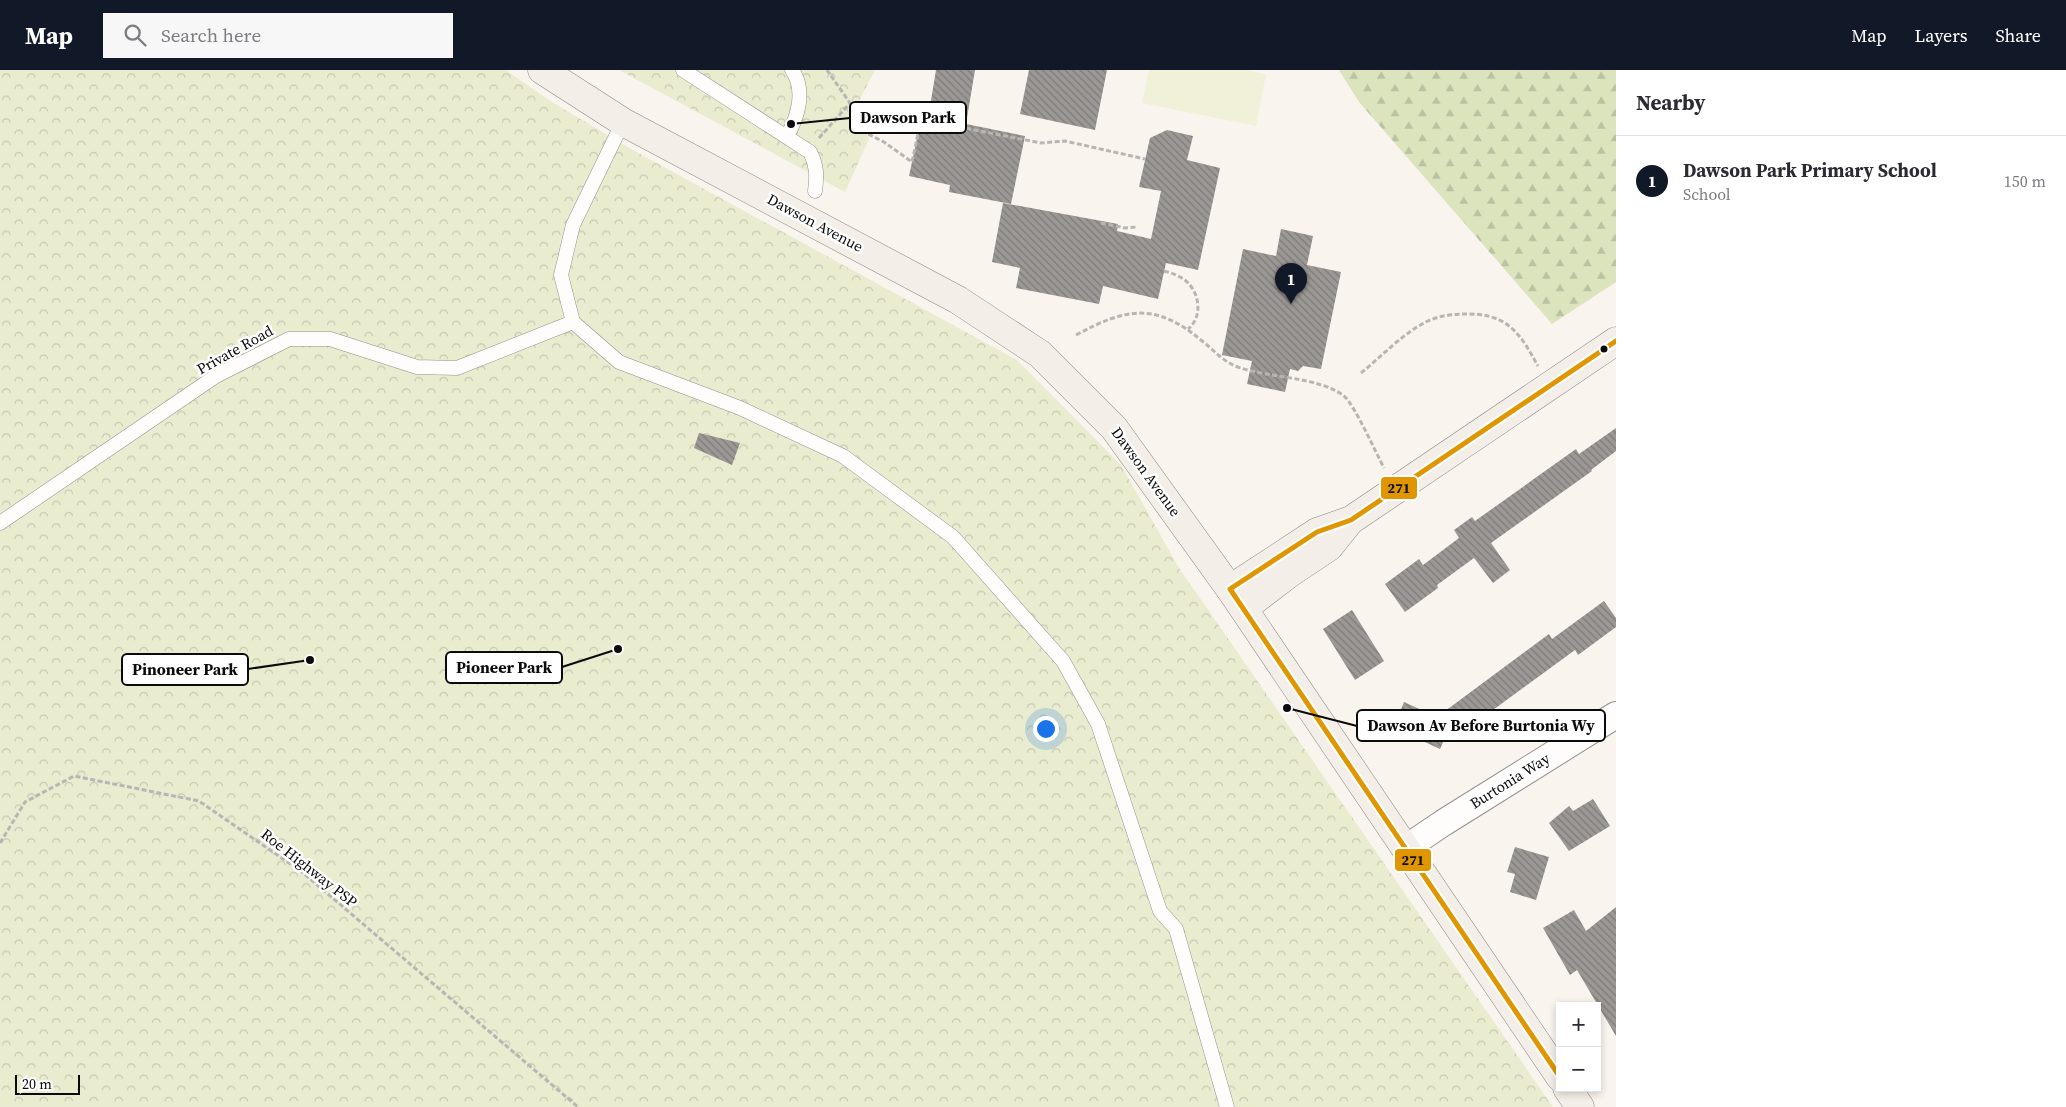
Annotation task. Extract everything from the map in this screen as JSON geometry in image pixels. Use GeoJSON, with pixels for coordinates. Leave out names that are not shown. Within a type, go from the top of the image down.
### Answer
{"type":"FeatureCollection","features":[{"type":"Feature","properties":{"kind":"main road","name":"Dawson Avenue"},"geometry":{"type":"LineString","coordinates":[[542,70],[623,122],[958,300],[1040,354],[1114,428],[1237,599],[1556,1071]]}},
{"type":"Feature","properties":{"kind":"main road"},"geometry":{"type":"LineString","coordinates":[[1237,599],[1317,532],[1351,520],[1616,341]]}},
{"type":"Feature","properties":{"kind":"main road"},"geometry":{"type":"LineString","coordinates":[[1571,1092],[1580,1107]]}},
{"type":"Feature","properties":{"kind":"street","name":"Burtonia Way"},"geometry":{"type":"LineString","coordinates":[[1406,848],[1616,715]]}},
{"type":"Feature","properties":{"kind":"lane"},"geometry":{"type":"LineString","coordinates":[[683,70],[810,152],[816,163],[815,191]]}},
{"type":"Feature","properties":{"kind":"lane"},"geometry":{"type":"LineString","coordinates":[[787,136],[794,123],[800,96],[798,82],[792,70]]}},
{"type":"Feature","properties":{"kind":"lane"},"geometry":{"type":"LineString","coordinates":[[623,122],[573,225],[561,274],[573,322],[619,362],[740,408],[843,456],[953,537],[1063,661],[1098,724],[1160,911],[1176,929],[1227,1107]]}},
{"type":"Feature","properties":{"kind":"lane","name":"Private Road"},"geometry":{"type":"LineString","coordinates":[[0,523],[216,376],[288,339],[330,339],[417,367],[457,368],[573,322]]}},
{"type":"Feature","properties":{"kind":"path"},"geometry":{"type":"LineString","coordinates":[[827,70],[850,103],[862,131],[884,142],[912,162],[919,129],[934,122],[1040,143],[1065,141],[1145,159]]}},
{"type":"Feature","properties":{"kind":"path"},"geometry":{"type":"LineString","coordinates":[[825,145],[818,139],[850,103]]}},
{"type":"Feature","properties":{"kind":"path"},"geometry":{"type":"LineString","coordinates":[[1101,223],[1125,228],[1137,227]]}},
{"type":"Feature","properties":{"kind":"path"},"geometry":{"type":"LineString","coordinates":[[1164,271],[1185,280],[1195,293],[1198,312],[1194,324],[1188,329]]}},
{"type":"Feature","properties":{"kind":"path"},"geometry":{"type":"LineString","coordinates":[[1076,335],[1111,318],[1148,313],[1161,316],[1188,329],[1229,364],[1243,369],[1326,387],[1349,400],[1386,473]]}},
{"type":"Feature","properties":{"kind":"path"},"geometry":{"type":"LineString","coordinates":[[1361,373],[1410,333],[1428,321],[1446,315],[1479,314],[1498,319],[1509,326],[1519,335],[1542,370]]}},
{"type":"Feature","properties":{"kind":"path","name":"Roe Highway PSP"},"geometry":{"type":"LineString","coordinates":[[0,843],[24,802],[74,776],[198,800],[302,872],[578,1107]]}},
{"type":"Feature","properties":{"kind":"green space"},"geometry":{"type":"Polygon","coordinates":[[[0,70],[506,70],[552,102],[631,149],[1017,360],[1121,465],[1179,568],[1553,1107],[0,1107],[0,70]]]}},
{"type":"Feature","properties":{"kind":"green space"},"geometry":{"type":"Polygon","coordinates":[[[619,70],[875,70],[855,109],[869,139],[845,192],[619,70]]]}},
{"type":"Feature","properties":{"kind":"green space"},"geometry":{"type":"Polygon","coordinates":[[[1149,70],[1247,70],[1266,74],[1256,126],[1142,103],[1149,70]]]}},
{"type":"Feature","properties":{"kind":"green space"},"geometry":{"type":"Polygon","coordinates":[[[1339,70],[1616,70],[1616,282],[1552,324],[1359,102],[1339,70]]]}},
{"type":"Feature","properties":{"kind":"building"},"geometry":{"type":"Polygon","coordinates":[[[936,70],[975,70],[966,124],[1025,136],[1011,204],[949,192],[950,185],[909,176],[919,129],[926,131],[936,70]]]}},
{"type":"Feature","properties":{"kind":"building"},"geometry":{"type":"Polygon","coordinates":[[[1029,70],[1107,70],[1095,130],[1020,114],[1029,70]]]}},
{"type":"Feature","properties":{"kind":"building"},"geometry":{"type":"Polygon","coordinates":[[[1167,130],[1193,136],[1187,160],[1220,168],[1198,270],[1166,263],[1158,299],[1103,286],[1099,304],[1016,288],[1020,268],[992,262],[1003,203],[1118,224],[1117,231],[1151,239],[1161,191],[1139,187],[1150,138],[1167,130]]]}},
{"type":"Feature","properties":{"kind":"building"},"geometry":{"type":"Polygon","coordinates":[[[1281,229],[1313,236],[1307,265],[1341,272],[1321,369],[1303,366],[1298,371],[1290,369],[1285,392],[1247,384],[1252,361],[1222,355],[1243,249],[1276,256],[1281,229]]]}},
{"type":"Feature","properties":{"kind":"building"},"geometry":{"type":"Polygon","coordinates":[[[1616,428],[1616,451],[1592,471],[1491,543],[1510,570],[1493,583],[1474,558],[1437,585],[1438,588],[1405,612],[1385,584],[1419,559],[1423,565],[1459,538],[1454,530],[1472,517],[1475,521],[1576,449],[1579,454],[1616,428]]]}},
{"type":"Feature","properties":{"kind":"building"},"geometry":{"type":"Polygon","coordinates":[[[699,433],[740,443],[732,465],[694,448],[699,433]]]}},
{"type":"Feature","properties":{"kind":"building"},"geometry":{"type":"Polygon","coordinates":[[[1604,601],[1616,618],[1616,627],[1578,655],[1575,650],[1467,729],[1456,714],[1440,749],[1418,739],[1422,730],[1397,719],[1404,702],[1437,717],[1549,634],[1552,639],[1604,601]]]}},
{"type":"Feature","properties":{"kind":"building"},"geometry":{"type":"Polygon","coordinates":[[[1352,610],[1384,661],[1355,680],[1323,629],[1352,610]]]}},
{"type":"Feature","properties":{"kind":"building"},"geometry":{"type":"Polygon","coordinates":[[[1593,799],[1610,826],[1569,851],[1549,823],[1569,806],[1573,811],[1593,799]]]}},
{"type":"Feature","properties":{"kind":"building"},"geometry":{"type":"Polygon","coordinates":[[[1515,847],[1549,857],[1536,900],[1510,892],[1515,874],[1507,872],[1515,847]]]}},
{"type":"Feature","properties":{"kind":"building"},"geometry":{"type":"Polygon","coordinates":[[[1616,907],[1616,1036],[1601,1011],[1601,1002],[1596,1002],[1577,970],[1570,975],[1543,928],[1574,910],[1586,931],[1616,907]]]}},
{"type":"Feature","properties":{"kind":"transit line","name":"271"},"geometry":{"type":"LineString","coordinates":[[1556,1071],[1230,589],[1317,532],[1351,520],[1616,341]]}},
{"type":"Feature","properties":{"kind":"place","name":"Dawson Park"},"geometry":{"type":"Point","coordinates":[791,124]}},
{"type":"Feature","properties":{"kind":"place","name":"Dawson Park Primary School"},"geometry":{"type":"Point","coordinates":[1291,304]}},
{"type":"Feature","properties":{"kind":"place","name":"Pioneer Park"},"geometry":{"type":"Point","coordinates":[618,649]}},
{"type":"Feature","properties":{"kind":"place","name":"Pinoneer Park"},"geometry":{"type":"Point","coordinates":[310,660]}},
{"type":"Feature","properties":{"kind":"place","name":"Dawson Av Before Burtonia Wy"},"geometry":{"type":"Point","coordinates":[1287,708]}}]}
